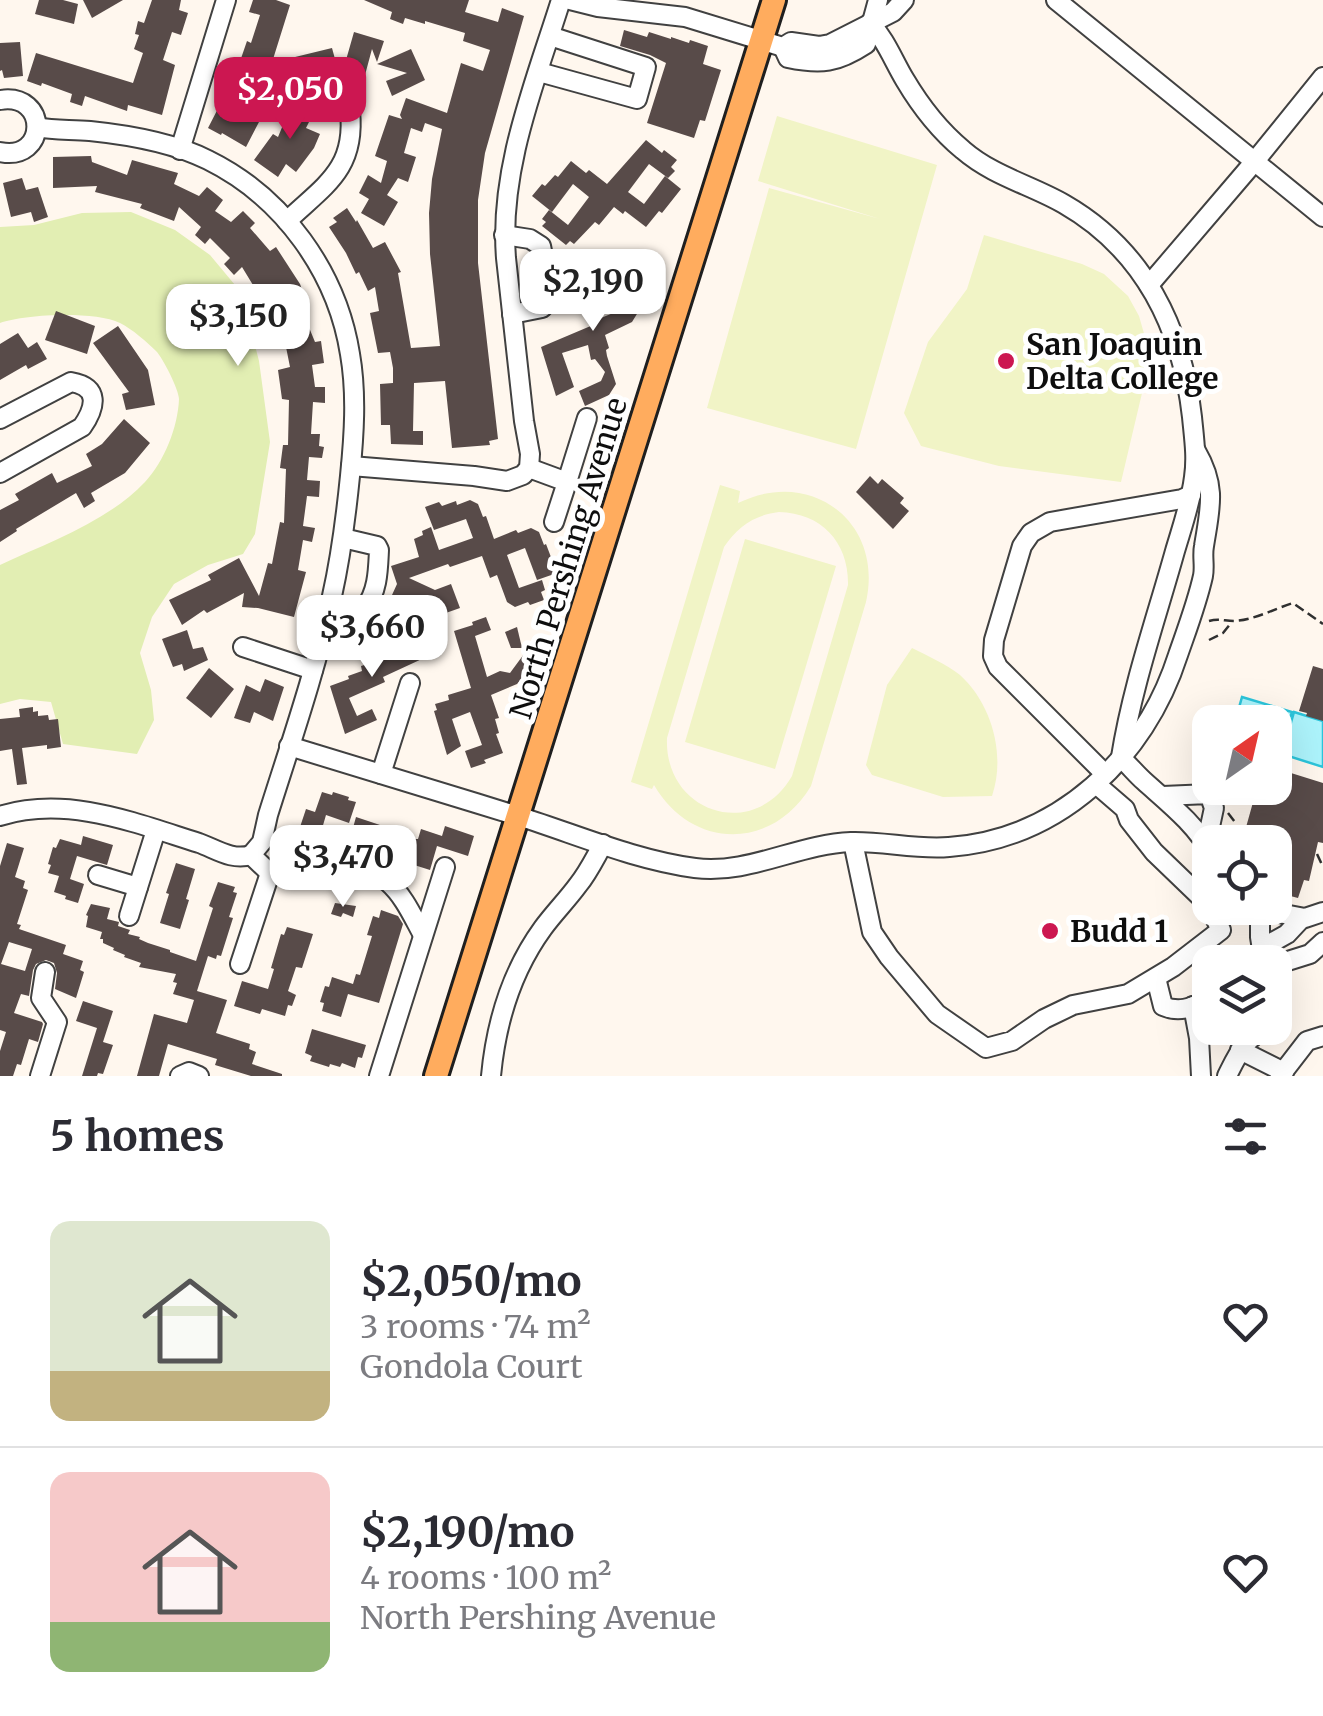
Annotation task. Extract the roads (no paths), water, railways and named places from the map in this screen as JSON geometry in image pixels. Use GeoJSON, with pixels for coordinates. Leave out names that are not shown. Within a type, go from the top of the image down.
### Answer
{"type":"FeatureCollection","features":[{"type":"Feature","properties":{"kind":"main road","name":"North Pershing Avenue"},"geometry":{"type":"LineString","coordinates":[[436,1076],[773,43],[774,0]]}},
{"type":"Feature","properties":{"kind":"street"},"geometry":{"type":"LineString","coordinates":[[180,150],[226,0]]}},
{"type":"Feature","properties":{"kind":"street"},"geometry":{"type":"LineString","coordinates":[[351,466],[507,481],[523,475],[528,468],[530,454],[504,235],[506,190],[560,0]]}},
{"type":"Feature","properties":{"kind":"street"},"geometry":{"type":"LineString","coordinates":[[570,0],[609,8],[664,7],[773,43],[819,46],[893,12],[904,0]]}},
{"type":"Feature","properties":{"kind":"street"},"geometry":{"type":"LineString","coordinates":[[870,22],[878,0]]}},
{"type":"Feature","properties":{"kind":"street"},"geometry":{"type":"LineString","coordinates":[[1056,0],[1323,217]]}},
{"type":"Feature","properties":{"kind":"street"},"geometry":{"type":"LineString","coordinates":[[870,22],[884,38],[924,109],[946,134],[977,160],[1064,204],[1109,238],[1149,285],[1174,332],[1184,366],[1196,451],[1191,495],[1140,669],[1121,758]]}},
{"type":"Feature","properties":{"kind":"street"},"geometry":{"type":"LineString","coordinates":[[539,72],[637,99],[646,67],[550,36]]}},
{"type":"Feature","properties":{"kind":"street"},"geometry":{"type":"LineString","coordinates":[[1149,285],[1323,77]]}},
{"type":"Feature","properties":{"kind":"street"},"geometry":{"type":"LineString","coordinates":[[0,100],[9,98],[26,104],[37,127],[23,150],[14,154],[0,152]]}},
{"type":"Feature","properties":{"kind":"street"},"geometry":{"type":"LineString","coordinates":[[287,221],[344,163],[352,130],[350,112]]}},
{"type":"Feature","properties":{"kind":"street"},"geometry":{"type":"LineString","coordinates":[[37,127],[124,136],[180,150],[206,158],[243,180],[287,221],[315,258],[340,310],[354,394],[343,538],[313,670],[262,842],[251,856]]}},
{"type":"Feature","properties":{"kind":"street"},"geometry":{"type":"LineString","coordinates":[[504,235],[530,239],[541,246],[550,291],[550,300],[542,308],[512,314]]}},
{"type":"Feature","properties":{"kind":"street"},"geometry":{"type":"LineString","coordinates":[[0,419],[71,382],[82,384],[94,404],[82,427],[0,473]]}},
{"type":"Feature","properties":{"kind":"street"},"geometry":{"type":"LineString","coordinates":[[554,522],[587,418]]}},
{"type":"Feature","properties":{"kind":"street"},"geometry":{"type":"LineString","coordinates":[[290,746],[602,844],[696,868],[762,861],[816,845],[853,842],[949,847],[1015,833],[1055,814],[1088,792],[1140,737],[1158,706],[1176,665],[1204,572],[1211,487],[1196,451]]}},
{"type":"Feature","properties":{"kind":"street"},"geometry":{"type":"LineString","coordinates":[[528,468],[567,482]]}},
{"type":"Feature","properties":{"kind":"street"},"geometry":{"type":"LineString","coordinates":[[853,842],[872,932],[937,1014],[986,1048],[1012,1041],[1074,1005],[1128,994],[1221,930],[1208,904],[1154,852],[1129,820],[1125,808],[998,667],[993,656],[1016,565],[1031,534],[1050,522],[1191,495]]}},
{"type":"Feature","properties":{"kind":"street"},"geometry":{"type":"LineString","coordinates":[[330,607],[366,608],[377,583],[377,546],[343,538]]}},
{"type":"Feature","properties":{"kind":"street"},"geometry":{"type":"LineString","coordinates":[[243,648],[313,670]]}},
{"type":"Feature","properties":{"kind":"street"},"geometry":{"type":"LineString","coordinates":[[381,774],[410,683]]}},
{"type":"Feature","properties":{"kind":"street"},"geometry":{"type":"LineString","coordinates":[[1121,758],[1163,796],[1192,830]]}},
{"type":"Feature","properties":{"kind":"street"},"geometry":{"type":"LineString","coordinates":[[1163,796],[1209,794],[1214,808],[1212,825]]}},
{"type":"Feature","properties":{"kind":"street"},"geometry":{"type":"LineString","coordinates":[[0,816],[46,808],[75,809],[108,815],[235,857],[251,856],[270,873],[309,868],[372,872],[388,882],[404,901],[423,935]]}},
{"type":"Feature","properties":{"kind":"street"},"geometry":{"type":"LineString","coordinates":[[128,916],[156,830]]}},
{"type":"Feature","properties":{"kind":"street"},"geometry":{"type":"LineString","coordinates":[[491,1076],[501,1014],[519,967],[540,932],[588,871],[602,844]]}},
{"type":"Feature","properties":{"kind":"street"},"geometry":{"type":"LineString","coordinates":[[379,1076],[444,867]]}},
{"type":"Feature","properties":{"kind":"street"},"geometry":{"type":"LineString","coordinates":[[240,964],[270,873]]}},
{"type":"Feature","properties":{"kind":"street"},"geometry":{"type":"LineString","coordinates":[[98,875],[138,887]]}},
{"type":"Feature","properties":{"kind":"street"},"geometry":{"type":"LineString","coordinates":[[1292,916],[1302,918],[1323,912]]}},
{"type":"Feature","properties":{"kind":"street"},"geometry":{"type":"LineString","coordinates":[[1274,945],[1302,918]]}},
{"type":"Feature","properties":{"kind":"street"},"geometry":{"type":"LineString","coordinates":[[1292,960],[1310,954],[1323,942]]}},
{"type":"Feature","properties":{"kind":"street"},"geometry":{"type":"LineString","coordinates":[[40,1076],[57,1022],[40,998],[45,972]]}},
{"type":"Feature","properties":{"kind":"street"},"geometry":{"type":"LineString","coordinates":[[1156,978],[1163,1006],[1184,1010],[1192,1007]]}},
{"type":"Feature","properties":{"kind":"street"},"geometry":{"type":"LineString","coordinates":[[1248,1045],[1282,1074],[1315,1039]]}},
{"type":"Feature","properties":{"kind":"street"},"geometry":{"type":"LineString","coordinates":[[1200,1045],[1200,1076]]}},
{"type":"Feature","properties":{"kind":"street"},"geometry":{"type":"LineString","coordinates":[[1227,1076],[1240,1045]]}},
{"type":"Feature","properties":{"kind":"street"},"geometry":{"type":"LineString","coordinates":[[180,1076],[189,1072],[199,1076]]}},
{"type":"Feature","properties":{"kind":"water"},"geometry":{"type":"Polygon","coordinates":[[[1242,697],[1269,705],[1240,705],[1242,697]]]}},
{"type":"Feature","properties":{"kind":"water"},"geometry":{"type":"Polygon","coordinates":[[[1294,712],[1323,721],[1323,767],[1292,757],[1294,712]]]}},
{"type":"Feature","properties":{"kind":"place","name":"San Joaquin Delta College"},"geometry":{"type":"Point","coordinates":[1006,361]}},
{"type":"Feature","properties":{"kind":"place","name":"Budd 1"},"geometry":{"type":"Point","coordinates":[1050,931]}}]}
